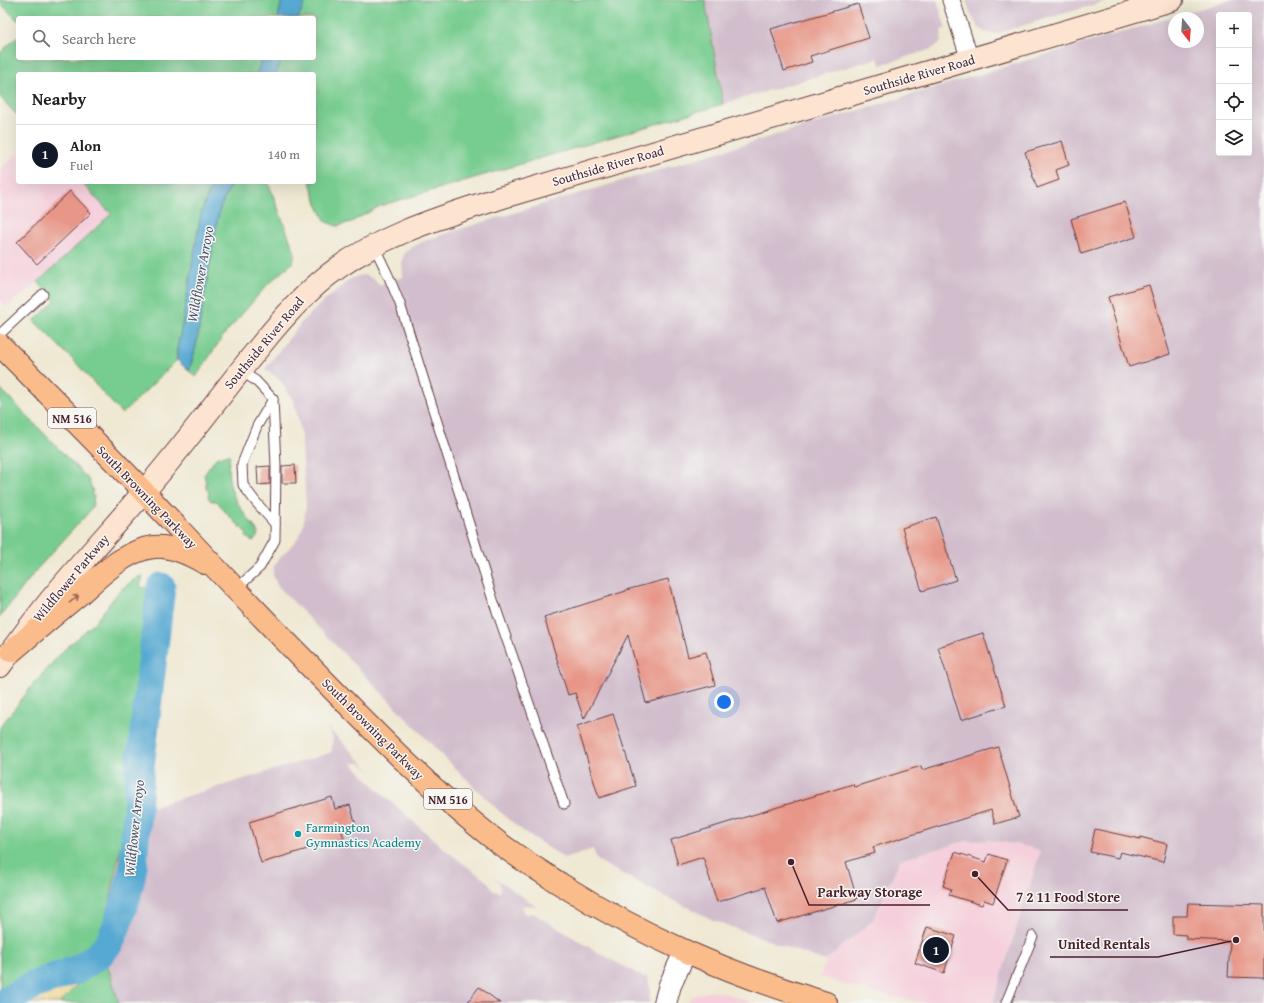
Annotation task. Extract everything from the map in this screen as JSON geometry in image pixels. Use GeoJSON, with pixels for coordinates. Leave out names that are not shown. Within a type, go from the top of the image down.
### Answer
{"type":"FeatureCollection","features":[{"type":"Feature","properties":{"kind":"highway","name":"South Browning Parkway"},"geometry":{"type":"LineString","coordinates":[[0,345],[235,589],[420,777],[499,843],[535,868],[615,917],[685,952],[773,986],[826,1003]]}},
{"type":"Feature","properties":{"kind":"highway"},"geometry":{"type":"LineString","coordinates":[[6,658],[110,569],[133,552],[161,546],[195,557],[218,571]]}},
{"type":"Feature","properties":{"kind":"main road","name":"Southside River Road"},"geometry":{"type":"LineString","coordinates":[[143,492],[286,314],[326,276],[353,258],[396,234],[423,223],[503,197],[1172,0]]}},
{"type":"Feature","properties":{"kind":"main road","name":"Wildflower Parkway"},"geometry":{"type":"LineString","coordinates":[[6,658],[52,598],[143,492]]}},
{"type":"Feature","properties":{"kind":"street"},"geometry":{"type":"LineString","coordinates":[[951,0],[970,60]]}},
{"type":"Feature","properties":{"kind":"street"},"geometry":{"type":"LineString","coordinates":[[665,1003],[670,985],[685,952]]}},
{"type":"Feature","properties":{"kind":"lane"},"geometry":{"type":"LineString","coordinates":[[374,246],[400,304],[492,597],[564,804]]}},
{"type":"Feature","properties":{"kind":"lane"},"geometry":{"type":"LineString","coordinates":[[0,334],[43,294]]}},
{"type":"Feature","properties":{"kind":"lane"},"geometry":{"type":"LineString","coordinates":[[235,589],[260,567],[275,540],[275,434],[273,399],[256,382],[240,370]]}},
{"type":"Feature","properties":{"kind":"lane"},"geometry":{"type":"LineString","coordinates":[[273,399],[257,426],[242,464],[243,485],[275,524]]}},
{"type":"Feature","properties":{"kind":"lane"},"geometry":{"type":"LineString","coordinates":[[1006,1003],[1033,936]]}},
{"type":"Feature","properties":{"kind":"shaded area"},"geometry":{"type":"Polygon","coordinates":[[[705,0],[937,0],[946,29],[942,29],[941,42],[932,49],[880,65],[878,58],[723,104],[705,0]]]}},
{"type":"Feature","properties":{"kind":"shaded area"},"geometry":{"type":"Polygon","coordinates":[[[966,0],[1110,0],[994,34],[985,32],[978,27],[970,13],[966,0]]]}},
{"type":"Feature","properties":{"kind":"shaded area"},"geometry":{"type":"Polygon","coordinates":[[[1230,0],[1264,0],[1264,1003],[993,1003],[1040,852],[1032,848],[989,840],[966,841],[900,860],[873,920],[825,961],[713,920],[648,888],[597,860],[593,849],[564,858],[523,831],[499,811],[448,761],[277,585],[273,575],[274,565],[298,538],[303,527],[306,505],[301,432],[294,402],[281,381],[265,369],[301,323],[319,305],[352,278],[362,275],[367,276],[375,280],[379,285],[403,277],[402,260],[405,253],[422,242],[450,232],[1168,18],[1168,48],[1204,48],[1204,12],[1190,12],[1230,0]]]}},
{"type":"Feature","properties":{"kind":"shaded area"},"geometry":{"type":"Polygon","coordinates":[[[16,155],[16,184],[83,184],[111,214],[38,282],[6,307],[0,301],[0,170],[16,155]]]}},
{"type":"Feature","properties":{"kind":"shaded area"},"geometry":{"type":"Polygon","coordinates":[[[326,726],[372,772],[360,763],[352,763],[378,790],[443,848],[489,883],[493,891],[500,892],[501,889],[499,882],[494,877],[537,907],[529,905],[522,906],[525,914],[533,913],[592,949],[643,977],[647,976],[650,987],[649,1003],[119,1003],[107,964],[124,942],[139,901],[145,876],[148,808],[330,753],[332,750],[333,737],[326,726]]]}},
{"type":"Feature","properties":{"kind":"shaded area"},"geometry":{"type":"Polygon","coordinates":[[[989,840],[1015,844],[1032,848],[1040,852],[993,1003],[923,1003],[865,990],[820,977],[825,961],[873,920],[900,860],[966,841],[989,840]]]}},
{"type":"Feature","properties":{"kind":"shaded area"},"geometry":{"type":"Polygon","coordinates":[[[709,991],[725,993],[753,1003],[686,1003],[694,996],[709,991]]]}},
{"type":"Feature","properties":{"kind":"green space"},"geometry":{"type":"Polygon","coordinates":[[[0,0],[282,0],[278,16],[16,16],[16,19],[0,3],[0,0]]]}},
{"type":"Feature","properties":{"kind":"green space"},"geometry":{"type":"Polygon","coordinates":[[[306,0],[705,0],[723,104],[380,206],[351,222],[337,226],[326,222],[317,204],[311,184],[316,184],[316,95],[318,90],[316,87],[316,72],[277,72],[281,60],[316,60],[316,16],[299,16],[306,0]]]}},
{"type":"Feature","properties":{"kind":"green space"},"geometry":{"type":"Polygon","coordinates":[[[16,38],[16,60],[262,60],[257,72],[16,72],[16,114],[0,97],[0,53],[16,38]]]}},
{"type":"Feature","properties":{"kind":"green space"},"geometry":{"type":"Polygon","coordinates":[[[83,184],[212,184],[201,213],[177,349],[177,360],[122,414],[77,364],[34,321],[55,301],[38,282],[111,214],[83,184]]]}},
{"type":"Feature","properties":{"kind":"green space"},"geometry":{"type":"Polygon","coordinates":[[[231,184],[269,184],[295,253],[293,262],[268,284],[223,336],[196,377],[189,371],[196,346],[220,208],[231,184]]]}},
{"type":"Feature","properties":{"kind":"green space"},"geometry":{"type":"Polygon","coordinates":[[[0,388],[88,479],[93,491],[91,494],[94,496],[92,508],[38,568],[0,617],[0,388]]]}},
{"type":"Feature","properties":{"kind":"green space"},"geometry":{"type":"Polygon","coordinates":[[[224,455],[230,455],[228,467],[229,478],[234,496],[258,532],[256,538],[252,541],[247,538],[246,532],[227,514],[217,501],[211,501],[208,497],[209,492],[206,489],[204,475],[216,458],[224,455]]]}},
{"type":"Feature","properties":{"kind":"green space"},"geometry":{"type":"Polygon","coordinates":[[[143,576],[140,587],[147,588],[151,585],[148,628],[130,785],[117,867],[105,923],[100,937],[92,949],[82,957],[68,964],[23,980],[0,993],[0,727],[36,681],[64,650],[96,621],[120,590],[138,577],[143,576]]]}},
{"type":"Feature","properties":{"kind":"green space"},"geometry":{"type":"Polygon","coordinates":[[[107,964],[119,1003],[59,1003],[82,980],[99,972],[107,964]]]}},
{"type":"Feature","properties":{"kind":"sand"},"geometry":{"type":"Polygon","coordinates":[[[157,580],[160,581],[160,586],[162,587],[164,582],[169,581],[173,592],[148,749],[147,845],[145,876],[139,901],[124,942],[99,972],[82,980],[59,1003],[0,1003],[0,993],[23,980],[68,964],[82,957],[92,949],[100,937],[111,899],[126,814],[148,628],[151,585],[157,580]]]}},
{"type":"Feature","properties":{"kind":"water"},"geometry":{"type":"Polygon","coordinates":[[[282,0],[306,0],[299,16],[278,16],[282,0]]]}},
{"type":"Feature","properties":{"kind":"water"},"geometry":{"type":"Polygon","coordinates":[[[262,60],[281,60],[277,72],[257,72],[262,60]]]}},
{"type":"Feature","properties":{"kind":"water"},"geometry":{"type":"Polygon","coordinates":[[[212,184],[231,184],[220,208],[196,346],[189,371],[177,360],[177,349],[201,213],[212,184]]]}},
{"type":"Feature","properties":{"kind":"building"},"geometry":{"type":"Polygon","coordinates":[[[858,4],[869,38],[810,56],[812,62],[784,71],[771,29],[858,4]]]}},
{"type":"Feature","properties":{"kind":"building"},"geometry":{"type":"Polygon","coordinates":[[[1062,141],[1069,165],[1056,170],[1059,180],[1037,188],[1025,152],[1062,141]]]}},
{"type":"Feature","properties":{"kind":"building"},"geometry":{"type":"Polygon","coordinates":[[[70,191],[91,213],[37,264],[17,242],[70,191]]]}},
{"type":"Feature","properties":{"kind":"building"},"geometry":{"type":"Polygon","coordinates":[[[1125,202],[1136,237],[1081,254],[1071,219],[1125,202]]]}},
{"type":"Feature","properties":{"kind":"building"},"geometry":{"type":"Polygon","coordinates":[[[1149,285],[1170,354],[1129,367],[1108,297],[1149,285]]]}},
{"type":"Feature","properties":{"kind":"building"},"geometry":{"type":"Polygon","coordinates":[[[295,465],[296,483],[282,483],[282,466],[295,465]]]}},
{"type":"Feature","properties":{"kind":"building"},"geometry":{"type":"Polygon","coordinates":[[[270,466],[270,484],[258,485],[257,467],[270,466]]]}},
{"type":"Feature","properties":{"kind":"building"},"geometry":{"type":"Polygon","coordinates":[[[936,517],[956,580],[922,591],[902,528],[936,517]]]}},
{"type":"Feature","properties":{"kind":"building"},"geometry":{"type":"Polygon","coordinates":[[[668,579],[688,657],[706,652],[715,685],[646,703],[628,635],[584,719],[575,693],[568,695],[544,617],[626,590],[668,579]]]}},
{"type":"Feature","properties":{"kind":"building"},"geometry":{"type":"Polygon","coordinates":[[[983,633],[1006,706],[961,720],[938,647],[983,633]]]}},
{"type":"Feature","properties":{"kind":"building"},"geometry":{"type":"Polygon","coordinates":[[[613,714],[636,786],[599,798],[577,726],[613,714]]]}},
{"type":"Feature","properties":{"kind":"building"},"geometry":{"type":"Polygon","coordinates":[[[998,747],[1019,817],[995,824],[991,810],[873,847],[875,853],[846,862],[857,899],[777,923],[765,887],[717,902],[703,857],[678,865],[671,840],[853,784],[854,787],[921,766],[922,770],[998,747]]]}},
{"type":"Feature","properties":{"kind":"building","name":"Farmington Gymnastics Academy"},"geometry":{"type":"Polygon","coordinates":[[[332,797],[335,809],[350,805],[356,825],[341,829],[344,838],[261,863],[249,822],[332,797]]]}},
{"type":"Feature","properties":{"kind":"building"},"geometry":{"type":"Polygon","coordinates":[[[1095,829],[1140,839],[1140,837],[1167,844],[1163,862],[1120,852],[1118,858],[1090,852],[1095,829]]]}},
{"type":"Feature","properties":{"kind":"building"},"geometry":{"type":"Polygon","coordinates":[[[955,852],[986,862],[989,854],[1007,860],[993,903],[984,900],[982,905],[949,895],[951,889],[943,886],[955,852]]]}},
{"type":"Feature","properties":{"kind":"building"},"geometry":{"type":"Polygon","coordinates":[[[1188,903],[1264,905],[1264,978],[1228,977],[1230,941],[1186,939],[1186,935],[1173,934],[1173,916],[1187,916],[1188,903]]]}},
{"type":"Feature","properties":{"kind":"building"},"geometry":{"type":"Polygon","coordinates":[[[927,927],[956,936],[944,973],[915,963],[927,927]]]}},
{"type":"Feature","properties":{"kind":"building"},"geometry":{"type":"Polygon","coordinates":[[[479,987],[500,1003],[467,1003],[479,987]]]}},
{"type":"Feature","properties":{"kind":"waterway","name":"Wildflower Arroyo"},"geometry":{"type":"LineString","coordinates":[[2,1003],[34,985],[78,969],[100,954],[110,942],[117,925],[127,895],[133,867],[140,767],[161,587]]}},
{"type":"Feature","properties":{"kind":"place","name":"Farmington Gymnastics Academy"},"geometry":{"type":"Point","coordinates":[298,834]}},
{"type":"Feature","properties":{"kind":"place","name":"Parkway Storage"},"geometry":{"type":"Point","coordinates":[791,862]}},
{"type":"Feature","properties":{"kind":"place","name":"7 2 11 Food Store"},"geometry":{"type":"Point","coordinates":[975,874]}},
{"type":"Feature","properties":{"kind":"place","name":"United Rentals"},"geometry":{"type":"Point","coordinates":[1236,940]}},
{"type":"Feature","properties":{"kind":"place","name":"Alon"},"geometry":{"type":"Point","coordinates":[936,950]}}]}
